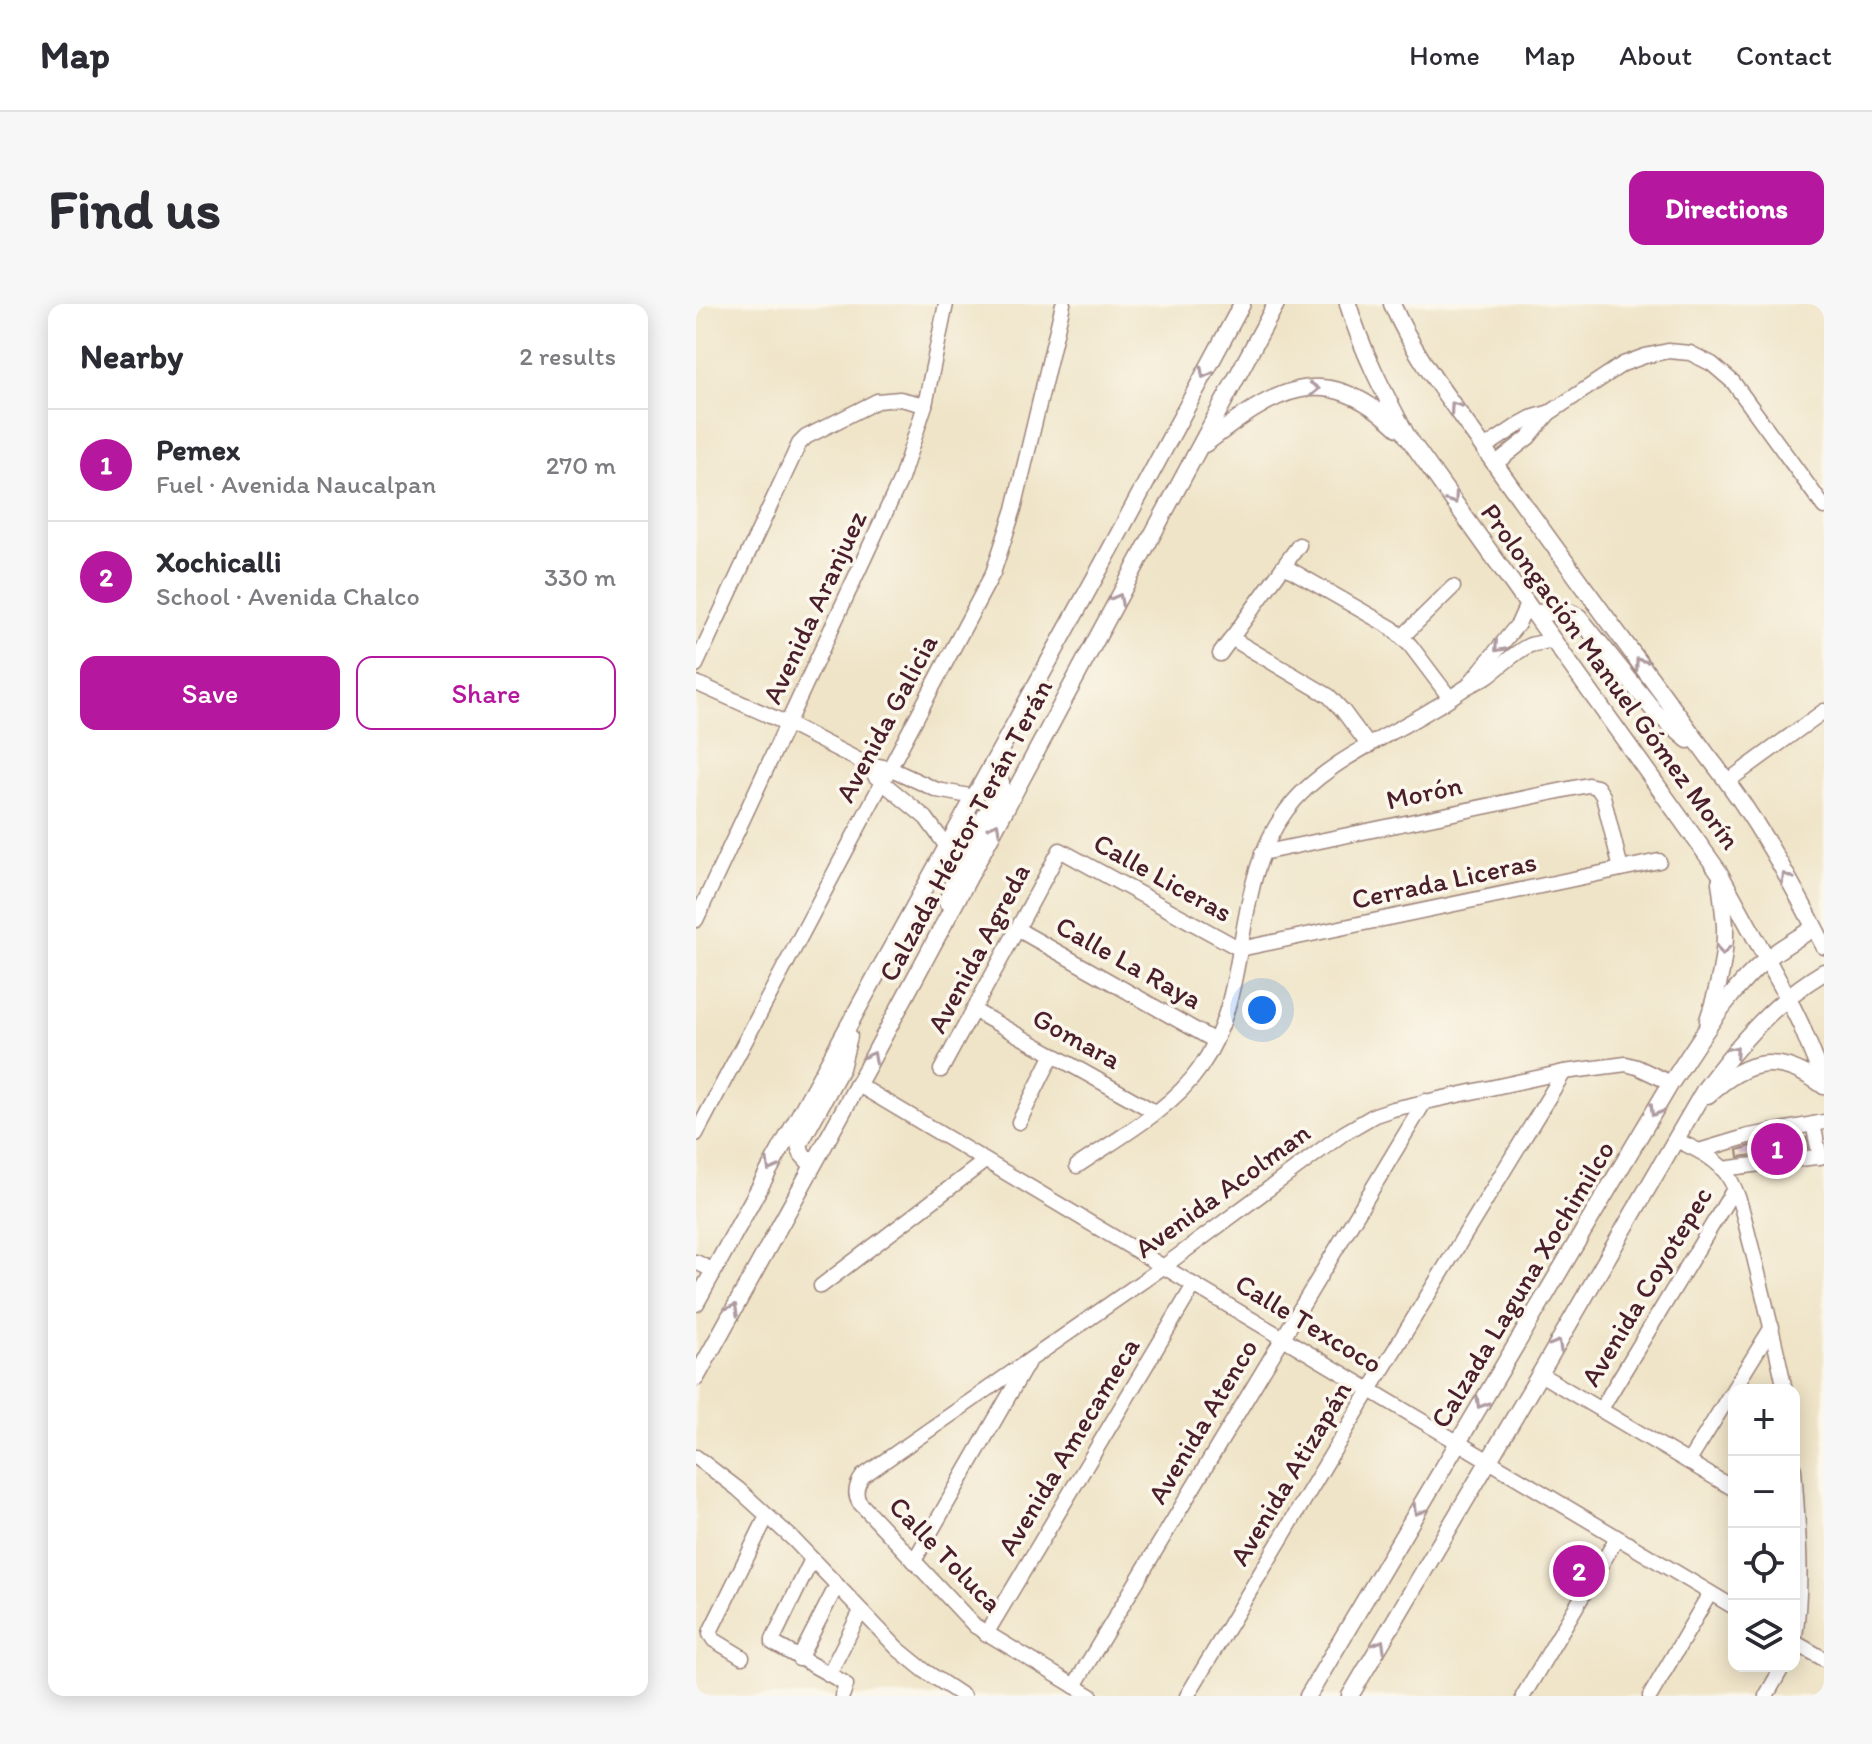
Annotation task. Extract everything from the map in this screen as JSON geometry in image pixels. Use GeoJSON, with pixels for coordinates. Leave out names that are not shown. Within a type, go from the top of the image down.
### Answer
{"type":"FeatureCollection","features":[{"type":"Feature","properties":{"kind":"main road","name":"Calzada Héctor Terán Terán"},"geometry":{"type":"LineString","coordinates":[[696,1378],[1276,304]]}},
{"type":"Feature","properties":{"kind":"main road","name":"Prolongación Manuel Gómez Morín"},"geometry":{"type":"LineString","coordinates":[[1348,304],[1357,335],[1377,380],[1407,436],[1719,872],[1787,996],[1817,1061],[1824,1084]]}},
{"type":"Feature","properties":{"kind":"main road","name":"Prolongación Manuel Gómez Morín"},"geometry":{"type":"LineString","coordinates":[[1392,304],[1429,370],[1495,464],[1728,781],[1819,927],[1824,946]]}},
{"type":"Feature","properties":{"kind":"main road","name":"Calzada Héctor Terán Terán"},"geometry":{"type":"LineString","coordinates":[[696,1303],[975,797],[1237,306]]}},
{"type":"Feature","properties":{"kind":"main road"},"geometry":{"type":"LineString","coordinates":[[1198,450],[1263,402],[1291,391],[1317,387],[1357,397],[1384,414],[1407,436]]}},
{"type":"Feature","properties":{"kind":"main road"},"geometry":{"type":"LineString","coordinates":[[1530,609],[1569,612],[1579,617],[1655,712],[1708,756]]}},
{"type":"Feature","properties":{"kind":"main road"},"geometry":{"type":"LineString","coordinates":[[938,934],[958,867],[1000,787],[1001,782],[991,766]]}},
{"type":"Feature","properties":{"kind":"main road"},"geometry":{"type":"LineString","coordinates":[[1704,1034],[1723,958],[1725,928],[1719,872]]}},
{"type":"Feature","properties":{"kind":"main road","name":"Calzada Laguna Xochimilco"},"geometry":{"type":"LineString","coordinates":[[1308,1696],[1671,1083],[1704,1034],[1767,959],[1819,927]]}},
{"type":"Feature","properties":{"kind":"main road","name":"Calzada Laguna Xochimilco"},"geometry":{"type":"LineString","coordinates":[[1350,1696],[1690,1113],[1724,1063],[1763,1018],[1787,996],[1824,972]]}},
{"type":"Feature","properties":{"kind":"main road"},"geometry":{"type":"LineString","coordinates":[[812,1165],[799,1145],[841,1068],[853,1018]]}},
{"type":"Feature","properties":{"kind":"main road"},"geometry":{"type":"LineString","coordinates":[[1690,1113],[1726,1079],[1758,1065],[1792,1066],[1824,1084]]}},
{"type":"Feature","properties":{"kind":"street","name":"Avenida Aranjuez"},"geometry":{"type":"LineString","coordinates":[[696,920],[901,479],[925,405],[946,304]]}},
{"type":"Feature","properties":{"kind":"street","name":"Avenida Galicia"},"geometry":{"type":"LineString","coordinates":[[696,1134],[993,573],[1014,509],[1063,304]]}},
{"type":"Feature","properties":{"kind":"street"},"geometry":{"type":"LineString","coordinates":[[1495,464],[1529,437],[1551,412],[1623,364],[1668,351],[1690,353],[1712,364],[1733,382],[1824,507]]}},
{"type":"Feature","properties":{"kind":"street"},"geometry":{"type":"LineString","coordinates":[[696,665],[799,444],[813,432],[877,401],[900,399],[925,405]]}},
{"type":"Feature","properties":{"kind":"street"},"geometry":{"type":"LineString","coordinates":[[1484,448],[1531,418],[1551,412]]}},
{"type":"Feature","properties":{"kind":"street"},"geometry":{"type":"LineString","coordinates":[[1220,654],[1299,545]]}},
{"type":"Feature","properties":{"kind":"street"},"geometry":{"type":"LineString","coordinates":[[1284,566],[1379,620],[1402,637],[1450,698]]}},
{"type":"Feature","properties":{"kind":"street"},"geometry":{"type":"LineString","coordinates":[[1402,637],[1453,587]]}},
{"type":"Feature","properties":{"kind":"street"},"geometry":{"type":"LineString","coordinates":[[1467,687],[1530,609]]}},
{"type":"Feature","properties":{"kind":"street"},"geometry":{"type":"LineString","coordinates":[[1231,638],[1329,696],[1369,746]]}},
{"type":"Feature","properties":{"kind":"street"},"geometry":{"type":"LineString","coordinates":[[1077,1166],[1155,1112],[1188,1084],[1202,1066],[1227,1007],[1262,853],[1273,829],[1288,808],[1327,772],[1491,674],[1523,649],[1554,640]]}},
{"type":"Feature","properties":{"kind":"street"},"geometry":{"type":"LineString","coordinates":[[696,683],[788,724],[864,763],[889,768],[937,790],[975,797]]}},
{"type":"Feature","properties":{"kind":"street"},"geometry":{"type":"LineString","coordinates":[[1728,781],[1824,711]]}},
{"type":"Feature","properties":{"kind":"street"},"geometry":{"type":"LineString","coordinates":[[864,763],[881,782],[926,818],[947,847]]}},
{"type":"Feature","properties":{"kind":"street","name":"Morón"},"geometry":{"type":"LineString","coordinates":[[1262,853],[1588,785],[1597,787],[1603,796],[1621,869]]}},
{"type":"Feature","properties":{"kind":"street","name":"Avenida Agreda"},"geometry":{"type":"LineString","coordinates":[[941,1070],[1060,850]]}},
{"type":"Feature","properties":{"kind":"street","name":"Calle Liceras"},"geometry":{"type":"LineString","coordinates":[[1060,850],[1240,949]]}},
{"type":"Feature","properties":{"kind":"street","name":"Cerrada Liceras"},"geometry":{"type":"LineString","coordinates":[[1240,949],[1659,861]]}},
{"type":"Feature","properties":{"kind":"street","name":"Calle La Raya"},"geometry":{"type":"LineString","coordinates":[[1017,929],[1215,1041]]}},
{"type":"Feature","properties":{"kind":"street","name":"Gomara"},"geometry":{"type":"LineString","coordinates":[[973,1010],[1155,1112]]}},
{"type":"Feature","properties":{"kind":"street"},"geometry":{"type":"LineString","coordinates":[[1019,1122],[1053,1054]]}},
{"type":"Feature","properties":{"kind":"street","name":"Avenida Acolman"},"geometry":{"type":"LineString","coordinates":[[856,1489],[863,1476],[1163,1267],[1344,1133],[1375,1115],[1425,1101],[1564,1072],[1626,1064],[1671,1083]]}},
{"type":"Feature","properties":{"kind":"street","name":"Avenida Atizapán"},"geometry":{"type":"LineString","coordinates":[[1187,1696],[1564,1072]]}},
{"type":"Feature","properties":{"kind":"street","name":"Calle Texcoco"},"geometry":{"type":"LineString","coordinates":[[857,1084],[1728,1604]]}},
{"type":"Feature","properties":{"kind":"street","name":"Avenida Atenco"},"geometry":{"type":"LineString","coordinates":[[1074,1686],[1425,1101]]}},
{"type":"Feature","properties":{"kind":"street"},"geometry":{"type":"LineString","coordinates":[[1699,1151],[1749,1136],[1819,1123],[1822,1156],[1722,1169]]}},
{"type":"Feature","properties":{"kind":"street"},"geometry":{"type":"LineString","coordinates":[[1676,1140],[1699,1151],[1722,1169],[1734,1189],[1772,1327],[1784,1384]]}},
{"type":"Feature","properties":{"kind":"street"},"geometry":{"type":"LineString","coordinates":[[821,1286],[985,1161]]}},
{"type":"Feature","properties":{"kind":"street","name":"Avenida Coyotepec"},"geometry":{"type":"LineString","coordinates":[[1601,1409],[1734,1189]]}},
{"type":"Feature","properties":{"kind":"street"},"geometry":{"type":"LineString","coordinates":[[696,1262],[714,1271]]}},
{"type":"Feature","properties":{"kind":"street","name":"Avenida Amecameca"},"geometry":{"type":"LineString","coordinates":[[986,1634],[1194,1285]]}},
{"type":"Feature","properties":{"kind":"street"},"geometry":{"type":"LineString","coordinates":[[1689,1461],[1772,1327]]}},
{"type":"Feature","properties":{"kind":"street"},"geometry":{"type":"LineString","coordinates":[[914,1561],[1029,1361]]}},
{"type":"Feature","properties":{"kind":"street"},"geometry":{"type":"LineString","coordinates":[[1540,1374],[1728,1485]]}},
{"type":"Feature","properties":{"kind":"street"},"geometry":{"type":"LineString","coordinates":[[696,1457],[767,1516],[912,1662],[963,1696]]}},
{"type":"Feature","properties":{"kind":"street","name":"Calle Toluca"},"geometry":{"type":"LineString","coordinates":[[856,1489],[859,1502],[986,1634],[1091,1696]]}},
{"type":"Feature","properties":{"kind":"street"},"geometry":{"type":"LineString","coordinates":[[742,1657],[714,1640],[710,1634],[767,1516]]}},
{"type":"Feature","properties":{"kind":"street"},"geometry":{"type":"LineString","coordinates":[[1796,1528],[1798,1600]]}},
{"type":"Feature","properties":{"kind":"street"},"geometry":{"type":"LineString","coordinates":[[1523,1696],[1617,1538]]}},
{"type":"Feature","properties":{"kind":"street"},"geometry":{"type":"LineString","coordinates":[[812,1559],[773,1643],[846,1685],[842,1696]]}},
{"type":"Feature","properties":{"kind":"street"},"geometry":{"type":"LineString","coordinates":[[799,1659],[837,1585]]}},
{"type":"Feature","properties":{"kind":"street"},"geometry":{"type":"LineString","coordinates":[[1650,1696],[1710,1593]]}},
{"type":"Feature","properties":{"kind":"street"},"geometry":{"type":"LineString","coordinates":[[829,1674],[861,1611]]}},
{"type":"Feature","properties":{"kind":"street"},"geometry":{"type":"LineString","coordinates":[[1800,1645],[1824,1659]]}},
{"type":"Feature","properties":{"kind":"street"},"geometry":{"type":"LineString","coordinates":[[1766,1696],[1780,1672]]}},
{"type":"Feature","properties":{"kind":"building"},"geometry":{"type":"Polygon","coordinates":[[[1806,1138],[1808,1148],[1739,1157],[1738,1150],[1751,1146],[1806,1138]]]}},
{"type":"Feature","properties":{"kind":"place","name":"Pemex"},"geometry":{"type":"Point","coordinates":[1777,1149]}},
{"type":"Feature","properties":{"kind":"place","name":"Xochicalli"},"geometry":{"type":"Point","coordinates":[1579,1571]}}]}
